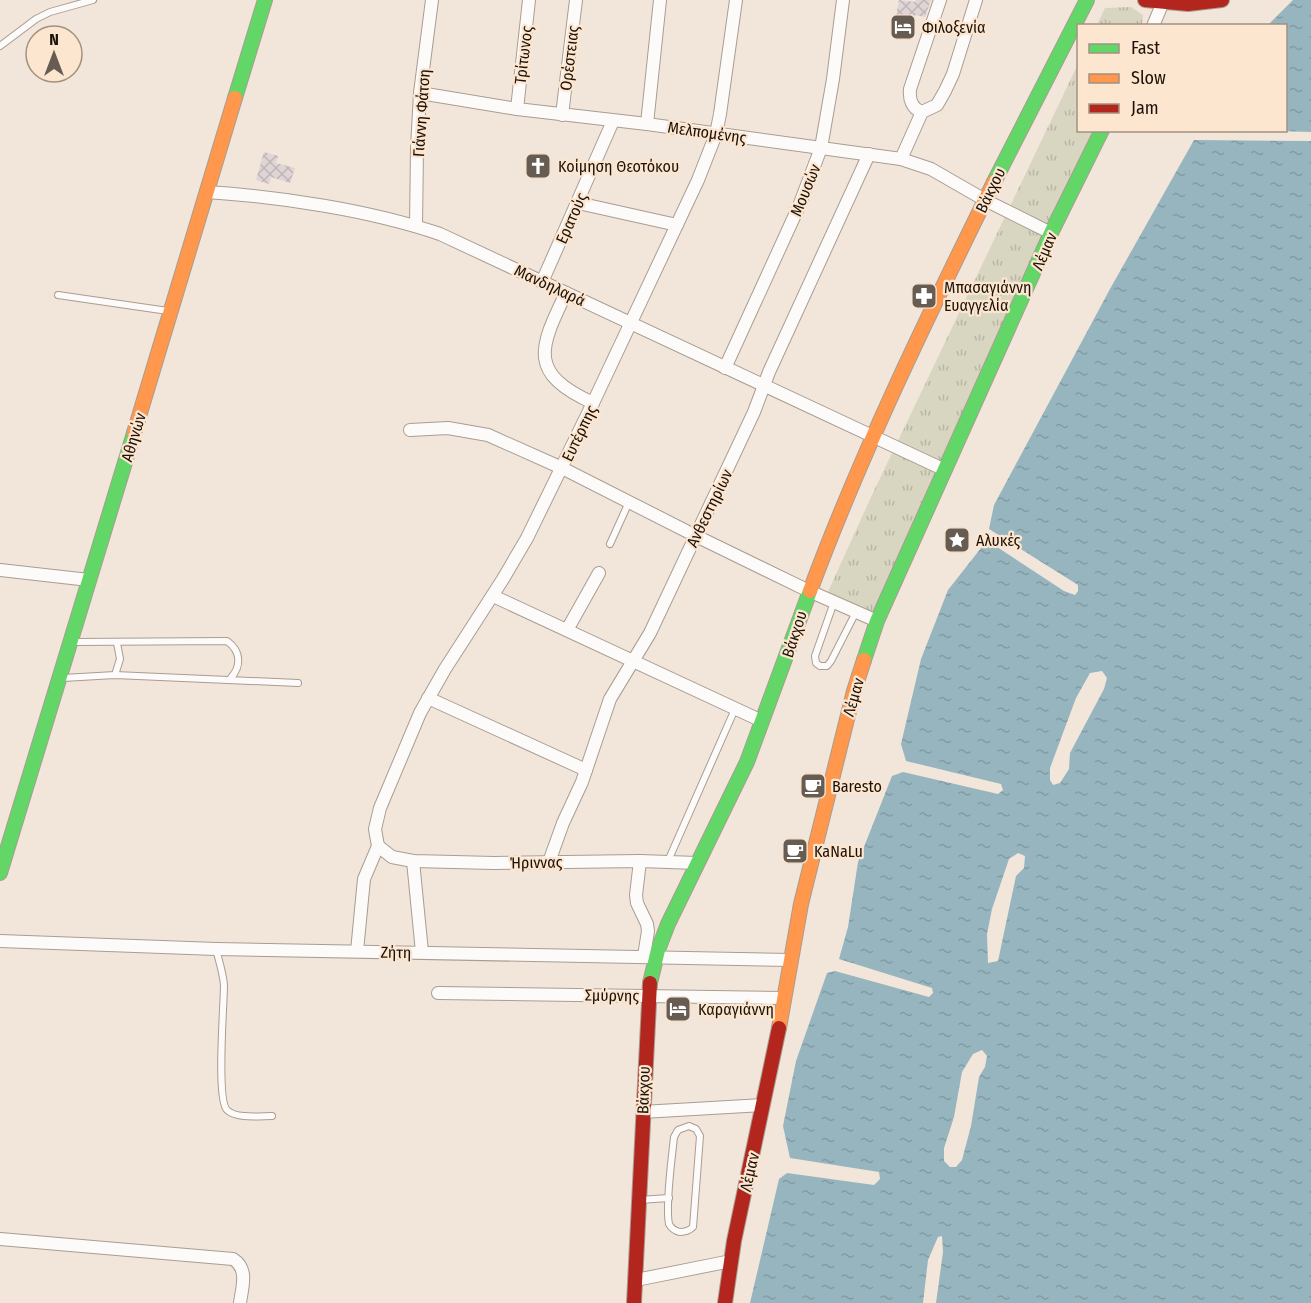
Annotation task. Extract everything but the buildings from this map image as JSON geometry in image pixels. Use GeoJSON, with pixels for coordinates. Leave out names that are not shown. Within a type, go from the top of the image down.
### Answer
{"type":"FeatureCollection","features":[{"type":"Feature","properties":{"kind":"street","name":"Αθηνών"},"geometry":{"type":"LineString","coordinates":[[0,873],[264,0]]}},
{"type":"Feature","properties":{"kind":"street","name":"Γιάννη Φάτση"},"geometry":{"type":"LineString","coordinates":[[416,226],[420,93],[432,0]]}},
{"type":"Feature","properties":{"kind":"street","name":"Τρίτωνος"},"geometry":{"type":"LineString","coordinates":[[517,109],[529,0]]}},
{"type":"Feature","properties":{"kind":"street","name":"Ορέστειας"},"geometry":{"type":"LineString","coordinates":[[562,115],[576,0]]}},
{"type":"Feature","properties":{"kind":"street"},"geometry":{"type":"LineString","coordinates":[[647,124],[660,0]]}},
{"type":"Feature","properties":{"kind":"street","name":"Ευτέρπης"},"geometry":{"type":"LineString","coordinates":[[378,846],[375,829],[383,797],[428,698],[527,538],[701,173],[716,134],[724,94],[736,0]]}},
{"type":"Feature","properties":{"kind":"street","name":"Μουσών"},"geometry":{"type":"LineString","coordinates":[[725,368],[795,216],[821,148],[843,0]]}},
{"type":"Feature","properties":{"kind":"street"},"geometry":{"type":"LineString","coordinates":[[922,112],[917,111],[912,104],[910,89],[940,0]]}},
{"type":"Feature","properties":{"kind":"street"},"geometry":{"type":"LineString","coordinates":[[901,159],[922,112],[937,105],[945,91],[953,74],[976,0]]}},
{"type":"Feature","properties":{"kind":"street","name":"Βάκχου"},"geometry":{"type":"LineString","coordinates":[[634,1303],[649,956],[672,914],[752,747],[780,676],[809,591],[874,438],[985,200],[1087,0]]}},
{"type":"Feature","properties":{"kind":"street"},"geometry":{"type":"LineString","coordinates":[[1145,0],[1188,4],[1222,0]]}},
{"type":"Feature","properties":{"kind":"street"},"geometry":{"type":"LineString","coordinates":[[1154,24],[1163,2]]}},
{"type":"Feature","properties":{"kind":"street","name":"Μελπομένης"},"geometry":{"type":"LineString","coordinates":[[420,93],[517,109],[647,124],[901,159],[931,169],[985,200],[1051,232]]}},
{"type":"Feature","properties":{"kind":"street","name":"Ερατούς"},"geometry":{"type":"LineString","coordinates":[[542,282],[613,121]]}},
{"type":"Feature","properties":{"kind":"street","name":"Λέμαν"},"geometry":{"type":"LineString","coordinates":[[725,1303],[731,1261],[814,848],[854,691],[877,621],[1051,232],[1101,132]]}},
{"type":"Feature","properties":{"kind":"street","name":"Ανθεστηρίων"},"geometry":{"type":"LineString","coordinates":[[549,862],[586,770],[610,699],[650,633],[754,412],[869,154]]}},
{"type":"Feature","properties":{"kind":"street","name":"Μανδηλαρά"},"geometry":{"type":"LineString","coordinates":[[207,192],[285,200],[416,226],[446,237],[945,470]]}},
{"type":"Feature","properties":{"kind":"street"},"geometry":{"type":"LineString","coordinates":[[578,203],[677,225]]}},
{"type":"Feature","properties":{"kind":"street"},"geometry":{"type":"LineString","coordinates":[[566,293],[548,330],[545,343],[546,363],[562,387],[593,403]]}},
{"type":"Feature","properties":{"kind":"street"},"geometry":{"type":"LineString","coordinates":[[410,430],[448,428],[481,433],[562,468],[809,591],[877,621]]}},
{"type":"Feature","properties":{"kind":"street"},"geometry":{"type":"LineString","coordinates":[[0,570],[89,580]]}},
{"type":"Feature","properties":{"kind":"street"},"geometry":{"type":"LineString","coordinates":[[567,630],[599,573]]}},
{"type":"Feature","properties":{"kind":"street"},"geometry":{"type":"LineString","coordinates":[[493,596],[762,722]]}},
{"type":"Feature","properties":{"kind":"street"},"geometry":{"type":"LineString","coordinates":[[428,698],[586,770]]}},
{"type":"Feature","properties":{"kind":"street"},"geometry":{"type":"LineString","coordinates":[[357,951],[364,879],[378,846]]}},
{"type":"Feature","properties":{"kind":"street","name":"Ήριννας"},"geometry":{"type":"LineString","coordinates":[[378,846],[392,856],[413,861],[697,863]]}},
{"type":"Feature","properties":{"kind":"street"},"geometry":{"type":"LineString","coordinates":[[413,861],[422,952]]}},
{"type":"Feature","properties":{"kind":"street"},"geometry":{"type":"LineString","coordinates":[[640,861],[636,895],[648,931],[649,956]]}},
{"type":"Feature","properties":{"kind":"street","name":"Ζήτη"},"geometry":{"type":"LineString","coordinates":[[0,941],[216,949],[791,960]]}},
{"type":"Feature","properties":{"kind":"street","name":"Σμύρνης"},"geometry":{"type":"LineString","coordinates":[[438,993],[785,998]]}},
{"type":"Feature","properties":{"kind":"street"},"geometry":{"type":"LineString","coordinates":[[642,1112],[763,1105]]}},
{"type":"Feature","properties":{"kind":"street"},"geometry":{"type":"LineString","coordinates":[[0,1239],[233,1259],[240,1263],[244,1270],[240,1303]]}},
{"type":"Feature","properties":{"kind":"street"},"geometry":{"type":"LineString","coordinates":[[636,1280],[731,1261]]}},
{"type":"Feature","properties":{"kind":"lane"},"geometry":{"type":"LineString","coordinates":[[0,45],[36,19],[50,12],[93,0]]}},
{"type":"Feature","properties":{"kind":"lane"},"geometry":{"type":"LineString","coordinates":[[58,295],[171,312]]}},
{"type":"Feature","properties":{"kind":"lane"},"geometry":{"type":"LineString","coordinates":[[610,543],[629,502]]}},
{"type":"Feature","properties":{"kind":"lane"},"geometry":{"type":"LineString","coordinates":[[834,602],[815,656],[816,663],[820,666],[827,666],[831,661],[856,612]]}},
{"type":"Feature","properties":{"kind":"lane"},"geometry":{"type":"LineString","coordinates":[[70,642],[227,641],[235,648],[239,658],[237,669],[230,679]]}},
{"type":"Feature","properties":{"kind":"lane"},"geometry":{"type":"LineString","coordinates":[[115,675],[120,659],[117,643]]}},
{"type":"Feature","properties":{"kind":"lane"},"geometry":{"type":"LineString","coordinates":[[59,678],[115,675],[298,683]]}},
{"type":"Feature","properties":{"kind":"lane"},"geometry":{"type":"LineString","coordinates":[[668,861],[735,709]]}},
{"type":"Feature","properties":{"kind":"lane"},"geometry":{"type":"LineString","coordinates":[[216,949],[224,983],[221,1078],[223,1104],[233,1113],[272,1116]]}},
{"type":"Feature","properties":{"kind":"lane"},"geometry":{"type":"LineString","coordinates":[[689,1126],[700,1136],[693,1227],[689,1231],[673,1230],[669,1225],[669,1198],[674,1137],[678,1130],[689,1126]]}},
{"type":"Feature","properties":{"kind":"lane"},"geometry":{"type":"LineString","coordinates":[[639,1200],[669,1198]]}},
{"type":"Feature","properties":{"kind":"green space"},"geometry":{"type":"Polygon","coordinates":[[[1131,7],[1143,15],[1142,24],[1097,24],[1105,8],[1131,7]]]}},
{"type":"Feature","properties":{"kind":"green space"},"geometry":{"type":"Polygon","coordinates":[[[1077,66],[1077,132],[1094,132],[875,616],[827,594],[1077,66]]]}},
{"type":"Feature","properties":{"kind":"water"},"geometry":{"type":"Polygon","coordinates":[[[1293,0],[1311,0],[1311,132],[1287,131],[1287,24],[1269,24],[1293,0]]]}},
{"type":"Feature","properties":{"kind":"water"},"geometry":{"type":"Polygon","coordinates":[[[1194,140],[1311,141],[1311,1303],[750,1303],[779,1179],[787,1173],[874,1185],[880,1179],[879,1172],[790,1158],[783,1126],[796,1061],[827,973],[835,971],[929,997],[933,993],[932,988],[839,959],[848,927],[858,862],[892,776],[903,772],[998,794],[1003,790],[1001,784],[906,761],[901,744],[921,659],[948,590],[981,548],[994,545],[1064,591],[1075,595],[1078,591],[1078,585],[989,529],[994,505],[1110,289],[1194,140]]]}},
{"type":"Feature","properties":{"kind":"pier"},"geometry":{"type":"Polygon","coordinates":[[[1102,671],[1107,678],[1104,689],[1070,753],[1069,769],[1060,783],[1053,785],[1050,780],[1050,768],[1076,698],[1090,673],[1102,671]]]}},
{"type":"Feature","properties":{"kind":"pier"},"geometry":{"type":"Polygon","coordinates":[[[1018,853],[1025,856],[1024,868],[1016,876],[998,961],[988,963],[987,934],[992,909],[1009,859],[1018,853]]]}},
{"type":"Feature","properties":{"kind":"pier"},"geometry":{"type":"Polygon","coordinates":[[[982,1050],[987,1056],[985,1067],[979,1077],[971,1126],[962,1160],[956,1167],[950,1167],[944,1161],[944,1148],[954,1117],[962,1072],[973,1054],[982,1050]]]}},
{"type":"Feature","properties":{"kind":"pier"},"geometry":{"type":"Polygon","coordinates":[[[942,1236],[943,1252],[936,1303],[923,1303],[928,1260],[938,1237],[942,1236]]]}},
{"type":"Feature","properties":{"kind":"traffic: fast"},"geometry":{"type":"LineString","coordinates":[[235,98],[265,0]]}},
{"type":"Feature","properties":{"kind":"traffic: fast"},"geometry":{"type":"LineString","coordinates":[[994,182],[1087,0]]}},
{"type":"Feature","properties":{"kind":"traffic: fast"},"geometry":{"type":"LineString","coordinates":[[864,660],[877,621],[1051,233],[1101,132]]}},
{"type":"Feature","properties":{"kind":"traffic: fast"},"geometry":{"type":"LineString","coordinates":[[0,873],[134,433]]}},
{"type":"Feature","properties":{"kind":"traffic: fast"},"geometry":{"type":"LineString","coordinates":[[650,983],[658,950],[668,924],[747,762],[810,591]]}},
{"type":"Feature","properties":{"kind":"traffic: slow"},"geometry":{"type":"LineString","coordinates":[[134,433],[235,98]]}},
{"type":"Feature","properties":{"kind":"traffic: slow"},"geometry":{"type":"LineString","coordinates":[[810,591],[874,435],[920,333],[994,182]]}},
{"type":"Feature","properties":{"kind":"traffic: slow"},"geometry":{"type":"LineString","coordinates":[[779,1028],[801,904],[854,691],[864,660]]}},
{"type":"Feature","properties":{"kind":"traffic: jam"},"geometry":{"type":"LineString","coordinates":[[1145,0],[1188,4],[1222,0]]}},
{"type":"Feature","properties":{"kind":"traffic: jam"},"geometry":{"type":"LineString","coordinates":[[634,1303],[650,983]]}},
{"type":"Feature","properties":{"kind":"traffic: jam"},"geometry":{"type":"LineString","coordinates":[[725,1303],[734,1241],[779,1028]]}},
{"type":"Feature","properties":{"kind":"place","name":"Φιλοξενία"},"geometry":{"type":"Point","coordinates":[903,27]}},
{"type":"Feature","properties":{"kind":"place","name":"Κοίμηση Θεοτόκου"},"geometry":{"type":"Point","coordinates":[538,166]}},
{"type":"Feature","properties":{"kind":"place","name":"Μπασαγιάννη Ευαγγελία"},"geometry":{"type":"Point","coordinates":[924,296]}},
{"type":"Feature","properties":{"kind":"place","name":"Αλυκές"},"geometry":{"type":"Point","coordinates":[957,540]}},
{"type":"Feature","properties":{"kind":"place","name":"Baresto"},"geometry":{"type":"Point","coordinates":[813,786]}},
{"type":"Feature","properties":{"kind":"place","name":"KaNaLu"},"geometry":{"type":"Point","coordinates":[795,851]}},
{"type":"Feature","properties":{"kind":"place","name":"Καραγιάννη"},"geometry":{"type":"Point","coordinates":[678,1009]}}]}
